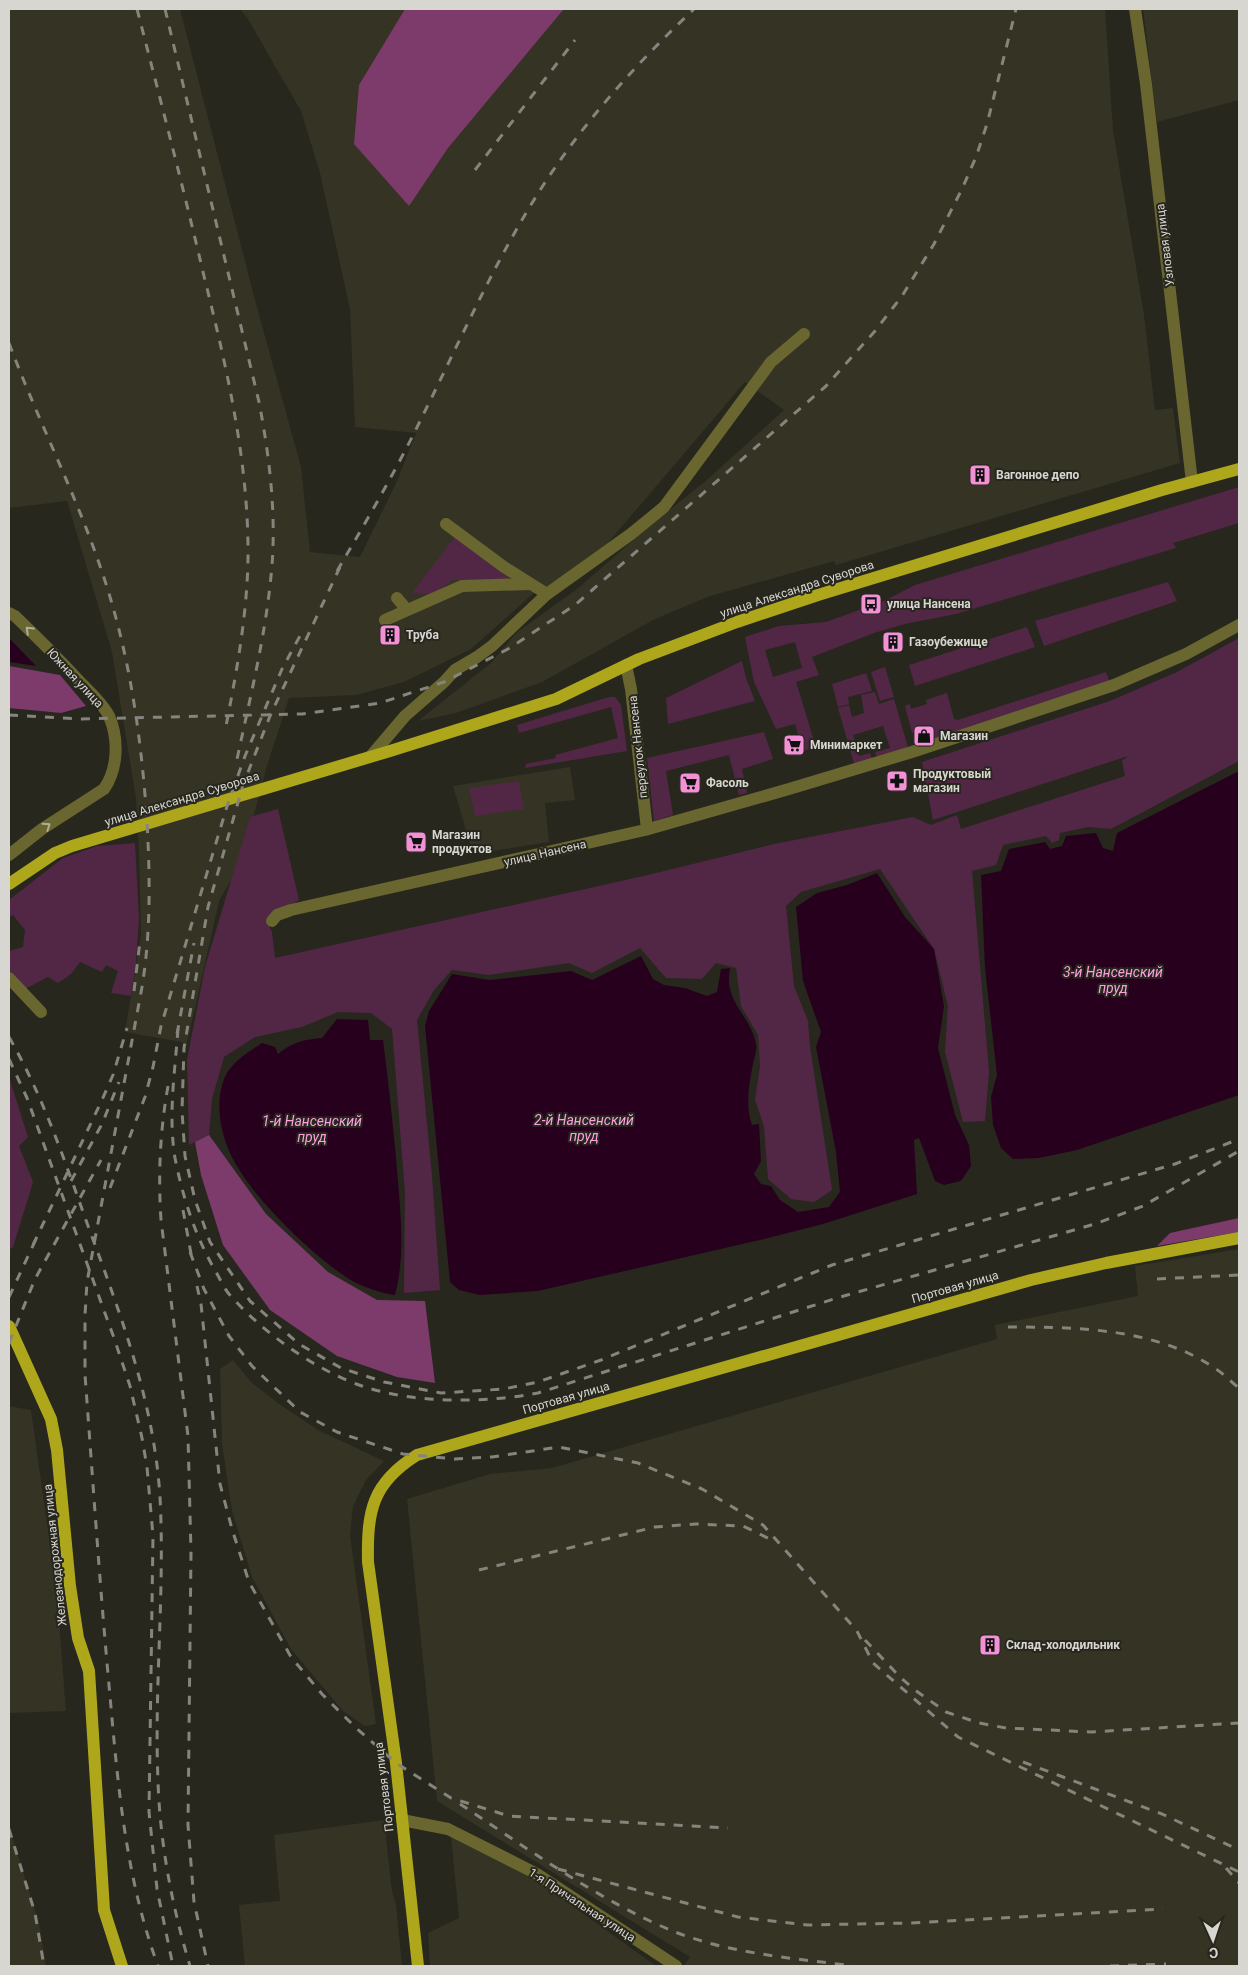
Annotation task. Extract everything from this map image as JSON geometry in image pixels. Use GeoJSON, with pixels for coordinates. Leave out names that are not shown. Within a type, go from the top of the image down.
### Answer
{"type":"FeatureCollection","features":[{"type":"Feature","properties":{"kind":"main road","name":"улица Александра Суворова"},"geometry":{"type":"LineString","coordinates":[[9,884],[55,853],[72,846],[556,699],[626,665],[691,638],[818,595],[1239,469]]}},
{"type":"Feature","properties":{"kind":"main road","name":"Портовая улица"},"geometry":{"type":"LineString","coordinates":[[418,1966],[395,1754],[368,1562],[370,1512],[378,1491],[400,1465],[416,1455],[1031,1280],[1106,1263],[1239,1238]]}},
{"type":"Feature","properties":{"kind":"main road","name":"Железнодорожная улица"},"geometry":{"type":"LineString","coordinates":[[9,1326],[51,1419],[57,1450],[70,1586],[78,1638],[89,1671],[104,1910],[122,1966]]}},
{"type":"Feature","properties":{"kind":"street","name":"Узловая улица"},"geometry":{"type":"LineString","coordinates":[[1135,9],[1147,94],[1192,482]]}},
{"type":"Feature","properties":{"kind":"street"},"geometry":{"type":"LineString","coordinates":[[372,756],[405,716],[455,670],[477,658],[548,594],[632,534],[664,507],[771,362],[804,334]]}},
{"type":"Feature","properties":{"kind":"street"},"geometry":{"type":"LineString","coordinates":[[446,524],[530,584],[548,594]]}},
{"type":"Feature","properties":{"kind":"street"},"geometry":{"type":"LineString","coordinates":[[385,620],[462,586],[530,584]]}},
{"type":"Feature","properties":{"kind":"street"},"geometry":{"type":"LineString","coordinates":[[491,595],[504,586]]}},
{"type":"Feature","properties":{"kind":"street"},"geometry":{"type":"LineString","coordinates":[[397,598],[407,610]]}},
{"type":"Feature","properties":{"kind":"street","name":"Южная улица"},"geometry":{"type":"LineString","coordinates":[[9,613],[15,616],[60,659],[101,704],[109,717],[116,754],[115,767],[111,779],[104,789],[42,829],[9,855]]}},
{"type":"Feature","properties":{"kind":"street","name":"улица Нансена"},"geometry":{"type":"LineString","coordinates":[[272,921],[277,915],[291,910],[647,830],[912,752],[1114,685],[1186,654],[1239,625]]}},
{"type":"Feature","properties":{"kind":"street","name":"переулок Нансена"},"geometry":{"type":"LineString","coordinates":[[626,665],[631,689],[647,830]]}},
{"type":"Feature","properties":{"kind":"street"},"geometry":{"type":"LineString","coordinates":[[9,978],[41,1012]]}},
{"type":"Feature","properties":{"kind":"street","name":"1-я Причальная улица"},"geometry":{"type":"LineString","coordinates":[[402,1820],[448,1829],[537,1874],[676,1966]]}},
{"type":"Feature","properties":{"kind":"shaded area"},"geometry":{"type":"Polygon","coordinates":[[[9,9],[180,9],[255,300],[301,467],[310,552],[360,557],[397,481],[416,433],[355,427],[350,309],[320,173],[301,111],[248,19],[240,9],[1105,9],[1113,130],[1144,315],[1155,410],[1173,408],[1180,463],[836,565],[834,561],[707,597],[653,620],[542,682],[456,713],[418,721],[491,663],[516,633],[577,589],[708,479],[784,410],[745,382],[607,544],[551,585],[535,592],[471,649],[404,682],[356,695],[289,698],[266,769],[242,861],[219,901],[187,1043],[125,1032],[141,935],[139,852],[136,798],[112,652],[67,501],[9,508],[9,9]]]}},
{"type":"Feature","properties":{"kind":"shaded area"},"geometry":{"type":"Polygon","coordinates":[[[405,9],[563,10],[448,148],[409,206],[354,144],[359,85],[405,9]]]}},
{"type":"Feature","properties":{"kind":"shaded area"},"geometry":{"type":"Polygon","coordinates":[[[1143,9],[1239,9],[1239,100],[1157,122],[1143,9]]]}},
{"type":"Feature","properties":{"kind":"shaded area"},"geometry":{"type":"Polygon","coordinates":[[[1239,487],[1239,523],[1173,543],[1176,548],[956,614],[905,624],[874,633],[812,657],[819,675],[796,682],[816,747],[803,751],[795,724],[776,729],[754,682],[745,637],[779,626],[826,622],[884,601],[915,585],[1239,487]],[[795,642],[765,650],[773,677],[802,668],[795,642]]]}},
{"type":"Feature","properties":{"kind":"shaded area"},"geometry":{"type":"Polygon","coordinates":[[[455,537],[509,578],[507,580],[452,580],[434,595],[412,593],[455,537]]]}},
{"type":"Feature","properties":{"kind":"shaded area"},"geometry":{"type":"Polygon","coordinates":[[[1168,582],[1177,601],[1044,646],[1035,621],[1168,582]]]}},
{"type":"Feature","properties":{"kind":"shaded area"},"geometry":{"type":"Polygon","coordinates":[[[1027,627],[1035,647],[915,686],[909,665],[1027,627]]]}},
{"type":"Feature","properties":{"kind":"shaded area"},"geometry":{"type":"Polygon","coordinates":[[[1239,638],[1239,761],[1111,829],[1088,827],[1060,833],[1059,840],[1052,843],[1046,836],[1003,845],[996,865],[972,871],[989,1072],[985,1121],[963,1122],[945,1052],[948,1006],[934,949],[880,869],[801,892],[786,906],[794,986],[808,1021],[810,1047],[832,1190],[814,1202],[791,1199],[768,1179],[764,1126],[755,1100],[760,1066],[758,1035],[741,1006],[736,968],[716,963],[702,979],[666,978],[640,948],[592,973],[569,963],[489,975],[452,970],[434,990],[417,1020],[432,1176],[440,1290],[404,1293],[405,1192],[392,1029],[371,1013],[338,1012],[302,1027],[255,1037],[224,1057],[212,1099],[209,1135],[189,1145],[187,1060],[205,967],[250,817],[278,809],[299,900],[266,919],[272,932],[275,958],[648,875],[774,844],[913,817],[931,825],[957,815],[961,829],[1125,776],[1122,761],[1128,756],[933,820],[922,762],[1110,701],[1177,672],[1239,638]]]}},
{"type":"Feature","properties":{"kind":"shaded area"},"geometry":{"type":"Polygon","coordinates":[[[742,661],[755,701],[668,724],[666,698],[742,661]]]}},
{"type":"Feature","properties":{"kind":"shaded area"},"geometry":{"type":"Polygon","coordinates":[[[9,666],[60,675],[86,706],[61,713],[9,708],[9,666]]]}},
{"type":"Feature","properties":{"kind":"shaded area"},"geometry":{"type":"Polygon","coordinates":[[[885,667],[894,697],[880,701],[871,672],[885,667]]]}},
{"type":"Feature","properties":{"kind":"shaded area"},"geometry":{"type":"Polygon","coordinates":[[[1106,672],[1110,683],[936,741],[930,728],[912,733],[905,706],[910,704],[911,709],[927,704],[926,700],[947,693],[954,719],[958,720],[1106,672]]]}},
{"type":"Feature","properties":{"kind":"shaded area"},"geometry":{"type":"Polygon","coordinates":[[[866,673],[872,691],[848,697],[849,704],[838,707],[832,684],[866,673]]]}},
{"type":"Feature","properties":{"kind":"shaded area"},"geometry":{"type":"Polygon","coordinates":[[[875,692],[879,704],[894,699],[909,751],[878,760],[875,752],[890,748],[883,726],[853,735],[859,756],[870,753],[873,761],[855,767],[838,708],[849,705],[852,717],[864,713],[861,695],[875,692]]]}},
{"type":"Feature","properties":{"kind":"shaded area"},"geometry":{"type":"Polygon","coordinates":[[[609,697],[615,697],[621,705],[627,751],[525,768],[526,764],[556,758],[555,755],[618,738],[611,707],[519,733],[517,725],[609,697]]]}},
{"type":"Feature","properties":{"kind":"shaded area"},"geometry":{"type":"Polygon","coordinates":[[[764,732],[773,759],[742,769],[747,793],[739,795],[729,755],[666,771],[673,815],[654,821],[647,758],[764,732]]]}},
{"type":"Feature","properties":{"kind":"shaded area"},"geometry":{"type":"Polygon","coordinates":[[[570,767],[575,800],[545,803],[549,842],[473,854],[453,786],[570,767]]]}},
{"type":"Feature","properties":{"kind":"shaded area"},"geometry":{"type":"Polygon","coordinates":[[[519,781],[524,809],[475,816],[469,788],[519,781]]]}},
{"type":"Feature","properties":{"kind":"shaded area"},"geometry":{"type":"Polygon","coordinates":[[[135,843],[139,918],[136,962],[131,996],[111,993],[118,971],[106,965],[102,972],[80,962],[71,974],[58,983],[48,977],[25,989],[9,970],[9,951],[23,947],[25,930],[13,915],[9,917],[9,900],[63,858],[97,846],[135,843]]]}},
{"type":"Feature","properties":{"kind":"shaded area"},"geometry":{"type":"Polygon","coordinates":[[[9,1077],[28,1137],[19,1146],[33,1182],[13,1247],[9,1250],[9,1077]]]}},
{"type":"Feature","properties":{"kind":"shaded area"},"geometry":{"type":"Polygon","coordinates":[[[209,1135],[266,1214],[328,1272],[377,1300],[425,1301],[435,1383],[397,1377],[337,1356],[270,1310],[223,1245],[201,1175],[195,1142],[209,1135]]]}},
{"type":"Feature","properties":{"kind":"shaded area"},"geometry":{"type":"Polygon","coordinates":[[[1239,1218],[1239,1232],[1157,1246],[1170,1233],[1239,1218]]]}},
{"type":"Feature","properties":{"kind":"shaded area"},"geometry":{"type":"Polygon","coordinates":[[[1239,1249],[1239,1966],[684,1966],[690,1957],[437,1801],[407,1499],[490,1474],[552,1468],[997,1339],[995,1325],[1138,1296],[1135,1266],[1239,1249]]]}},
{"type":"Feature","properties":{"kind":"shaded area"},"geometry":{"type":"Polygon","coordinates":[[[233,1360],[252,1383],[282,1406],[318,1430],[384,1461],[366,1480],[353,1506],[350,1535],[376,1724],[365,1726],[343,1711],[291,1649],[252,1577],[232,1511],[222,1444],[220,1369],[233,1360]]]}},
{"type":"Feature","properties":{"kind":"shaded area"},"geometry":{"type":"Polygon","coordinates":[[[9,1406],[31,1410],[57,1595],[66,1711],[9,1713],[9,1406]]]}},
{"type":"Feature","properties":{"kind":"shaded area"},"geometry":{"type":"Polygon","coordinates":[[[384,1820],[392,1891],[396,1905],[402,1966],[245,1966],[239,1905],[280,1901],[274,1835],[384,1820]]]}},
{"type":"Feature","properties":{"kind":"shaded area"},"geometry":{"type":"Polygon","coordinates":[[[9,1827],[39,1923],[46,1966],[9,1966],[9,1827]]]}},
{"type":"Feature","properties":{"kind":"shaded area"},"geometry":{"type":"Polygon","coordinates":[[[451,1837],[535,1879],[656,1966],[430,1966],[428,1933],[459,1918],[451,1837]]]}},
{"type":"Feature","properties":{"kind":"water"},"geometry":{"type":"Polygon","coordinates":[[[9,638],[36,666],[9,662],[9,638]]]}},
{"type":"Feature","properties":{"kind":"water","name":"3-й Нансенский пруд"},"geometry":{"type":"Polygon","coordinates":[[[1239,771],[1239,1095],[1077,1150],[1039,1158],[1013,1159],[1001,1148],[993,1125],[991,1097],[997,1075],[985,968],[981,875],[1001,871],[1009,849],[1045,842],[1050,849],[1062,846],[1066,836],[1096,833],[1103,848],[1113,851],[1117,833],[1239,771]]]}},
{"type":"Feature","properties":{"kind":"water","name":"2-й Нансенский пруд"},"geometry":{"type":"Polygon","coordinates":[[[877,873],[905,917],[934,949],[944,1006],[938,1048],[955,1115],[969,1145],[971,1166],[961,1181],[944,1185],[935,1181],[919,1138],[914,1140],[917,1194],[823,1224],[538,1291],[480,1295],[459,1290],[450,1282],[425,1026],[429,1011],[452,974],[490,980],[571,971],[592,980],[641,956],[653,979],[664,985],[685,988],[707,996],[717,992],[721,969],[730,968],[729,980],[734,1000],[749,1026],[756,1045],[748,1102],[752,1125],[759,1124],[761,1161],[754,1174],[761,1184],[771,1186],[780,1200],[798,1212],[829,1207],[840,1192],[836,1152],[816,1047],[821,1032],[803,981],[796,907],[817,893],[847,885],[877,873]]]}},
{"type":"Feature","properties":{"kind":"water","name":"1-й Нансенский пруд"},"geometry":{"type":"Polygon","coordinates":[[[337,1019],[368,1020],[370,1040],[383,1040],[395,1145],[401,1223],[400,1266],[395,1295],[372,1289],[349,1279],[317,1255],[282,1222],[251,1187],[239,1169],[230,1153],[221,1126],[219,1107],[221,1088],[227,1073],[235,1063],[262,1043],[275,1047],[278,1054],[298,1042],[322,1038],[337,1019]]]}},
{"type":"Feature","properties":{"kind":"railway"},"geometry":{"type":"LineString","coordinates":[[137,9],[213,311],[241,452],[247,523],[246,602],[225,731]]}},
{"type":"Feature","properties":{"kind":"railway"},"geometry":{"type":"LineString","coordinates":[[165,9],[259,402],[271,489],[273,554],[268,600],[256,670],[236,764]]}},
{"type":"Feature","properties":{"kind":"railway"},"geometry":{"type":"LineString","coordinates":[[337,571],[403,455],[512,237],[546,181],[579,134],[615,90],[694,9]]}},
{"type":"Feature","properties":{"kind":"railway"},"geometry":{"type":"LineString","coordinates":[[9,715],[79,719],[302,714],[380,703],[444,682],[508,649],[575,605],[826,386],[875,331],[902,296],[934,244],[976,157],[987,124],[1016,9]]}},
{"type":"Feature","properties":{"kind":"railway"},"geometry":{"type":"LineString","coordinates":[[475,170],[575,40]]}},
{"type":"Feature","properties":{"kind":"railway"},"geometry":{"type":"LineString","coordinates":[[9,343],[79,510],[110,597],[119,629],[132,692],[144,788],[149,884],[145,966],[87,1282],[85,1375],[103,1616],[120,1798],[138,1900],[158,1966]]}},
{"type":"Feature","properties":{"kind":"railway"},"geometry":{"type":"LineString","coordinates":[[340,567],[270,716],[243,785],[208,907],[184,1048],[182,1111],[185,1156],[195,1200],[210,1242],[250,1301],[299,1344],[341,1368],[384,1382],[441,1393],[504,1389],[538,1382],[601,1360],[832,1265],[1175,1164],[1239,1139]]}},
{"type":"Feature","properties":{"kind":"railway"},"geometry":{"type":"LineString","coordinates":[[110,1188],[145,1097],[161,1026],[228,803],[245,756],[282,669],[301,634]]}},
{"type":"Feature","properties":{"kind":"railway"},"geometry":{"type":"LineString","coordinates":[[134,991],[140,941]]}},
{"type":"Feature","properties":{"kind":"railway"},"geometry":{"type":"LineString","coordinates":[[177,1034],[194,943]]}},
{"type":"Feature","properties":{"kind":"railway"},"geometry":{"type":"LineString","coordinates":[[33,1245],[113,1075],[127,1028]]}},
{"type":"Feature","properties":{"kind":"railway"},"geometry":{"type":"LineString","coordinates":[[178,1029],[172,1110],[175,1158],[186,1202],[196,1231],[227,1292],[273,1336],[326,1370],[362,1386],[383,1392],[427,1399],[495,1399],[538,1393],[837,1298],[1095,1224],[1143,1206],[1239,1151]]}},
{"type":"Feature","properties":{"kind":"railway"},"geometry":{"type":"LineString","coordinates":[[9,1037],[43,1105],[70,1175],[134,1358],[151,1426],[160,1497],[161,1533],[161,1604],[157,1710],[159,1805],[168,1875],[190,1966]]}},
{"type":"Feature","properties":{"kind":"railway"},"geometry":{"type":"LineString","coordinates":[[9,1059],[27,1098],[114,1338],[130,1386],[142,1438],[147,1467],[153,1536],[149,1812],[157,1889],[173,1966]]}},
{"type":"Feature","properties":{"kind":"railway"},"geometry":{"type":"LineString","coordinates":[[71,1181],[102,1124],[119,1082]]}},
{"type":"Feature","properties":{"kind":"railway"},"geometry":{"type":"LineString","coordinates":[[168,1086],[161,1136],[160,1203],[188,1436],[191,1552],[188,1825],[194,1902],[208,1966]]}},
{"type":"Feature","properties":{"kind":"railway"},"geometry":{"type":"LineString","coordinates":[[9,1343],[35,1279],[101,1160]]}},
{"type":"Feature","properties":{"kind":"railway"},"geometry":{"type":"LineString","coordinates":[[183,1210],[192,1259]]}},
{"type":"Feature","properties":{"kind":"railway"},"geometry":{"type":"LineString","coordinates":[[9,1297],[36,1239]]}},
{"type":"Feature","properties":{"kind":"railway"},"geometry":{"type":"LineString","coordinates":[[190,1252],[204,1289],[229,1336],[252,1366],[300,1412],[337,1432],[403,1454],[455,1459],[492,1457],[559,1447],[638,1463],[702,1489],[763,1525],[857,1631],[873,1663],[958,1737],[1239,1872]]}},
{"type":"Feature","properties":{"kind":"railway"},"geometry":{"type":"LineString","coordinates":[[1157,1279],[1239,1275]]}},
{"type":"Feature","properties":{"kind":"railway"},"geometry":{"type":"LineString","coordinates":[[197,1286],[201,1304],[220,1484],[232,1529],[249,1582],[291,1657],[322,1694],[355,1727],[396,1763],[451,1798],[509,1816],[728,1828]]}},
{"type":"Feature","properties":{"kind":"railway"},"geometry":{"type":"LineString","coordinates":[[1008,1327],[1089,1329],[1142,1338],[1168,1345],[1193,1355],[1219,1371],[1239,1388]]}},
{"type":"Feature","properties":{"kind":"railway"},"geometry":{"type":"LineString","coordinates":[[479,1570],[655,1527],[696,1524],[743,1526],[776,1542]]}},
{"type":"Feature","properties":{"kind":"railway"},"geometry":{"type":"LineString","coordinates":[[865,1640],[915,1690],[946,1712],[979,1723],[1006,1728],[1091,1732],[1239,1723]]}},
{"type":"Feature","properties":{"kind":"railway"},"geometry":{"type":"LineString","coordinates":[[1023,1762],[1162,1814],[1239,1850]]}},
{"type":"Feature","properties":{"kind":"railway"},"geometry":{"type":"LineString","coordinates":[[460,1804],[592,1890],[647,1920],[675,1932],[741,1950],[785,1958],[853,1966]]}},
{"type":"Feature","properties":{"kind":"railway"},"geometry":{"type":"LineString","coordinates":[[9,1829],[35,1913],[44,1966]]}},
{"type":"Feature","properties":{"kind":"railway"},"geometry":{"type":"LineString","coordinates":[[1226,1868],[1239,1883]]}},
{"type":"Feature","properties":{"kind":"railway"},"geometry":{"type":"LineString","coordinates":[[558,1869],[738,1917],[807,1925],[910,1923],[1163,1909]]}},
{"type":"Feature","properties":{"kind":"railway"},"geometry":{"type":"LineString","coordinates":[[1110,1966],[1166,1964]]}},
{"type":"Feature","properties":{"kind":"place","name":"Вагонное депо"},"geometry":{"type":"Point","coordinates":[980,475]}},
{"type":"Feature","properties":{"kind":"place","name":"улица Нансена"},"geometry":{"type":"Point","coordinates":[871,604]}},
{"type":"Feature","properties":{"kind":"place","name":"Труба"},"geometry":{"type":"Point","coordinates":[390,635]}},
{"type":"Feature","properties":{"kind":"place","name":"Газоубежище"},"geometry":{"type":"Point","coordinates":[893,642]}},
{"type":"Feature","properties":{"kind":"place","name":"Магазин"},"geometry":{"type":"Point","coordinates":[924,736]}},
{"type":"Feature","properties":{"kind":"place","name":"Минимаркет"},"geometry":{"type":"Point","coordinates":[794,745]}},
{"type":"Feature","properties":{"kind":"place","name":"Продуктовый магазин"},"geometry":{"type":"Point","coordinates":[897,781]}},
{"type":"Feature","properties":{"kind":"place","name":"Фасоль"},"geometry":{"type":"Point","coordinates":[690,783]}},
{"type":"Feature","properties":{"kind":"place","name":"Магазин продуктов"},"geometry":{"type":"Point","coordinates":[416,842]}},
{"type":"Feature","properties":{"kind":"place","name":"Склад-холодильник"},"geometry":{"type":"Point","coordinates":[990,1645]}}]}
